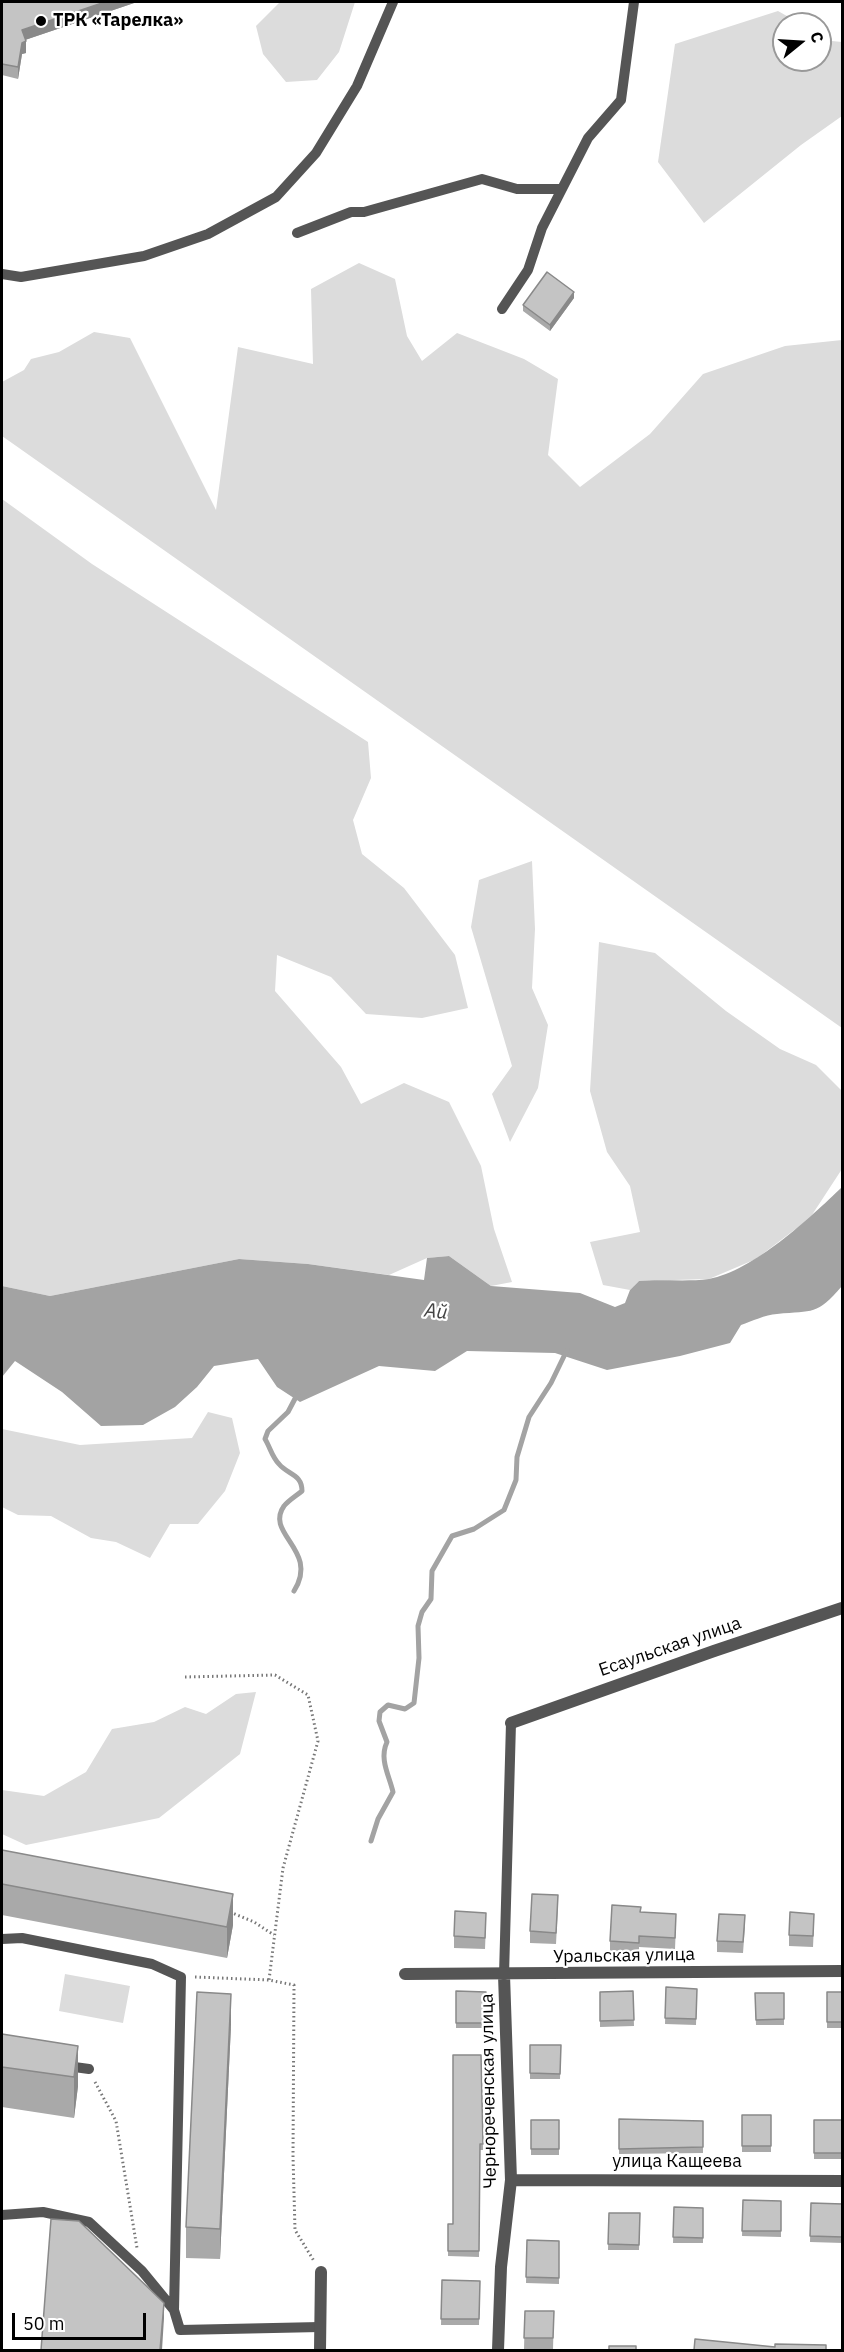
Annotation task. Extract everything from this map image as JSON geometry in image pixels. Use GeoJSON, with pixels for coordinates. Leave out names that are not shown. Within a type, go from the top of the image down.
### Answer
{"type":"FeatureCollection","features":[{"type":"Feature","properties":{"kind":"street","name":"Есаульская улица"},"geometry":{"type":"LineString","coordinates":[[511,1723],[692,1658],[843,1608]]}},
{"type":"Feature","properties":{"kind":"street","name":"Уральская улица"},"geometry":{"type":"LineString","coordinates":[[405,1974],[843,1971]]}},
{"type":"Feature","properties":{"kind":"street","name":"Чернореченская улица"},"geometry":{"type":"LineString","coordinates":[[498,2350],[501,2267],[511,2180],[504,1975]]}},
{"type":"Feature","properties":{"kind":"street","name":"улица Кащеева"},"geometry":{"type":"LineString","coordinates":[[511,2180],[843,2181]]}},
{"type":"Feature","properties":{"kind":"street"},"geometry":{"type":"LineString","coordinates":[[320,2350],[321,2272]]}},
{"type":"Feature","properties":{"kind":"lane"},"geometry":{"type":"LineString","coordinates":[[2,274],[21,277],[144,256],[208,234],[276,197],[316,153],[357,86],[393,2]]}},
{"type":"Feature","properties":{"kind":"lane"},"geometry":{"type":"LineString","coordinates":[[502,309],[528,270],[542,228],[588,138],[621,100],[634,2]]}},
{"type":"Feature","properties":{"kind":"lane"},"geometry":{"type":"LineString","coordinates":[[297,233],[351,212],[364,212],[482,179],[517,189],[561,189]]}},
{"type":"Feature","properties":{"kind":"lane"},"geometry":{"type":"LineString","coordinates":[[504,1975],[511,1723]]}},
{"type":"Feature","properties":{"kind":"lane"},"geometry":{"type":"LineString","coordinates":[[2,1939],[22,1938],[152,1964],[181,1977],[174,2310],[180,2330],[320,2327]]}},
{"type":"Feature","properties":{"kind":"lane"},"geometry":{"type":"LineString","coordinates":[[56,2064],[88,2069]]}},
{"type":"Feature","properties":{"kind":"lane"},"geometry":{"type":"LineString","coordinates":[[2,2216],[43,2212],[89,2222],[142,2271],[174,2310]]}},
{"type":"Feature","properties":{"kind":"path"},"geometry":{"type":"LineString","coordinates":[[184,1677],[275,1676],[308,1695],[318,1741],[283,1868],[269,1980]]}},
{"type":"Feature","properties":{"kind":"path"},"geometry":{"type":"LineString","coordinates":[[223,1910],[254,1922],[274,1935]]}},
{"type":"Feature","properties":{"kind":"path"},"geometry":{"type":"LineString","coordinates":[[181,1977],[269,1980],[294,1986],[295,2230],[321,2272]]}},
{"type":"Feature","properties":{"kind":"path"},"geometry":{"type":"LineString","coordinates":[[88,2069],[116,2121],[126,2193],[142,2271]]}},
{"type":"Feature","properties":{"kind":"shaded area"},"geometry":{"type":"Polygon","coordinates":[[[280,2],[355,2],[339,52],[317,80],[286,82],[263,54],[256,26],[280,2]]]}},
{"type":"Feature","properties":{"kind":"shaded area"},"geometry":{"type":"Polygon","coordinates":[[[772,13],[772,72],[832,72],[832,41],[842,42],[842,116],[801,145],[704,223],[658,162],[675,44],[772,13]]]}},
{"type":"Feature","properties":{"kind":"shaded area"},"geometry":{"type":"Polygon","coordinates":[[[359,263],[395,279],[407,336],[422,361],[457,333],[524,359],[558,379],[548,455],[580,487],[650,434],[703,374],[785,346],[842,340],[842,1028],[2,436],[2,382],[24,370],[31,359],[59,352],[94,332],[130,338],[216,510],[238,347],[313,364],[311,289],[359,263]]]}},
{"type":"Feature","properties":{"kind":"shaded area"},"geometry":{"type":"Polygon","coordinates":[[[2,499],[92,564],[368,742],[371,778],[353,820],[362,854],[404,888],[455,955],[468,1008],[422,1018],[366,1014],[331,977],[277,955],[275,991],[341,1067],[361,1104],[404,1083],[449,1102],[481,1166],[494,1229],[512,1282],[491,1286],[449,1256],[427,1258],[389,1275],[308,1264],[239,1259],[50,1296],[2,1286],[2,499]]]}},
{"type":"Feature","properties":{"kind":"shaded area"},"geometry":{"type":"Polygon","coordinates":[[[532,861],[535,929],[532,988],[548,1025],[538,1088],[510,1142],[492,1094],[512,1066],[471,927],[479,880],[532,861]]]}},
{"type":"Feature","properties":{"kind":"shaded area"},"geometry":{"type":"Polygon","coordinates":[[[599,942],[655,953],[726,1011],[780,1049],[816,1065],[842,1091],[842,1169],[810,1218],[756,1259],[709,1279],[639,1281],[630,1290],[603,1285],[590,1242],[640,1232],[630,1186],[607,1152],[590,1091],[599,942]]]}},
{"type":"Feature","properties":{"kind":"shaded area"},"geometry":{"type":"Polygon","coordinates":[[[208,1412],[232,1418],[240,1453],[225,1491],[198,1524],[170,1524],[150,1558],[116,1542],[91,1538],[51,1516],[18,1515],[2,1507],[2,1429],[80,1445],[192,1438],[208,1412]]]}},
{"type":"Feature","properties":{"kind":"shaded area"},"geometry":{"type":"Polygon","coordinates":[[[256,1692],[240,1754],[159,1818],[26,1845],[2,1834],[2,1790],[44,1796],[86,1772],[112,1729],[154,1722],[185,1707],[206,1714],[236,1694],[256,1692]]]}},
{"type":"Feature","properties":{"kind":"shaded area"},"geometry":{"type":"Polygon","coordinates":[[[65,1974],[130,1986],[123,2023],[59,2011],[65,1974]]]}},
{"type":"Feature","properties":{"kind":"water","name":"Ай"},"geometry":{"type":"Polygon","coordinates":[[[842,1187],[842,1286],[833,1296],[814,1310],[772,1315],[741,1325],[730,1343],[680,1356],[607,1370],[555,1353],[467,1351],[435,1371],[379,1366],[300,1402],[277,1387],[258,1359],[214,1366],[197,1387],[175,1407],[143,1425],[101,1426],[62,1392],[15,1361],[2,1377],[2,1286],[50,1296],[239,1259],[308,1264],[424,1280],[427,1258],[449,1256],[491,1286],[580,1293],[615,1307],[625,1303],[630,1290],[639,1281],[709,1279],[744,1266],[780,1242],[842,1187]]]}},
{"type":"Feature","properties":{"kind":"building","name":"ТРК «Тарелка»"},"geometry":{"type":"Polygon","coordinates":[[[2,2],[105,2],[22,30],[26,41],[22,43],[18,67],[2,64],[2,2]]]}},
{"type":"Feature","properties":{"kind":"building"},"geometry":{"type":"Polygon","coordinates":[[[547,272],[574,292],[550,325],[523,305],[547,272]]]}},
{"type":"Feature","properties":{"kind":"building"},"geometry":{"type":"Polygon","coordinates":[[[2,1850],[233,1894],[227,1927],[2,1884],[2,1850]]]}},
{"type":"Feature","properties":{"kind":"building"},"geometry":{"type":"Polygon","coordinates":[[[532,1894],[558,1895],[556,1933],[530,1931],[532,1894]]]}},
{"type":"Feature","properties":{"kind":"building"},"geometry":{"type":"Polygon","coordinates":[[[612,1905],[641,1907],[640,1912],[676,1914],[675,1938],[639,1936],[639,1943],[610,1941],[612,1905]]]}},
{"type":"Feature","properties":{"kind":"building"},"geometry":{"type":"Polygon","coordinates":[[[455,1911],[486,1913],[485,1938],[454,1936],[455,1911]]]}},
{"type":"Feature","properties":{"kind":"building"},"geometry":{"type":"Polygon","coordinates":[[[790,1912],[814,1914],[813,1936],[789,1935],[790,1912]]]}},
{"type":"Feature","properties":{"kind":"building"},"geometry":{"type":"Polygon","coordinates":[[[719,1914],[745,1915],[743,1942],[717,1941],[719,1914]]]}},
{"type":"Feature","properties":{"kind":"building"},"geometry":{"type":"Polygon","coordinates":[[[666,1987],[697,1989],[696,2019],[665,2018],[666,1987]]]}},
{"type":"Feature","properties":{"kind":"building"},"geometry":{"type":"Polygon","coordinates":[[[456,1991],[486,1992],[486,2023],[456,2023],[456,1991]]]}},
{"type":"Feature","properties":{"kind":"building"},"geometry":{"type":"Polygon","coordinates":[[[633,1991],[634,2020],[600,2021],[600,1992],[633,1991]]]}},
{"type":"Feature","properties":{"kind":"building"},"geometry":{"type":"Polygon","coordinates":[[[197,1992],[231,1994],[220,2229],[186,2227],[197,1992]]]}},
{"type":"Feature","properties":{"kind":"building"},"geometry":{"type":"Polygon","coordinates":[[[827,1992],[843,1992],[843,2022],[827,2022],[827,1992]]]}},
{"type":"Feature","properties":{"kind":"building"},"geometry":{"type":"Polygon","coordinates":[[[755,1993],[784,1993],[784,2019],[756,2020],[755,1993]]]}},
{"type":"Feature","properties":{"kind":"building"},"geometry":{"type":"Polygon","coordinates":[[[2,2034],[78,2046],[74,2077],[2,2067],[2,2034]]]}},
{"type":"Feature","properties":{"kind":"building"},"geometry":{"type":"Polygon","coordinates":[[[530,2045],[561,2045],[560,2074],[530,2073],[530,2045]]]}},
{"type":"Feature","properties":{"kind":"building"},"geometry":{"type":"Polygon","coordinates":[[[453,2055],[481,2055],[483,2144],[480,2144],[479,2251],[448,2251],[448,2224],[453,2224],[453,2055]]]}},
{"type":"Feature","properties":{"kind":"building"},"geometry":{"type":"Polygon","coordinates":[[[742,2115],[771,2115],[771,2146],[742,2146],[742,2115]]]}},
{"type":"Feature","properties":{"kind":"building"},"geometry":{"type":"Polygon","coordinates":[[[619,2119],[703,2121],[703,2147],[619,2149],[619,2119]]]}},
{"type":"Feature","properties":{"kind":"building"},"geometry":{"type":"Polygon","coordinates":[[[531,2120],[559,2120],[559,2149],[531,2149],[531,2120]]]}},
{"type":"Feature","properties":{"kind":"building"},"geometry":{"type":"Polygon","coordinates":[[[814,2120],[843,2120],[843,2153],[814,2153],[814,2120]]]}},
{"type":"Feature","properties":{"kind":"building"},"geometry":{"type":"Polygon","coordinates":[[[743,2200],[781,2201],[781,2231],[742,2231],[743,2200]]]}},
{"type":"Feature","properties":{"kind":"building"},"geometry":{"type":"Polygon","coordinates":[[[811,2203],[843,2204],[843,2237],[810,2236],[811,2203]]]}},
{"type":"Feature","properties":{"kind":"building"},"geometry":{"type":"Polygon","coordinates":[[[674,2207],[703,2208],[703,2238],[673,2237],[674,2207]]]}},
{"type":"Feature","properties":{"kind":"building"},"geometry":{"type":"Polygon","coordinates":[[[609,2213],[640,2213],[639,2245],[608,2244],[609,2213]]]}},
{"type":"Feature","properties":{"kind":"building"},"geometry":{"type":"Polygon","coordinates":[[[51,2219],[79,2221],[164,2303],[160,2350],[41,2350],[51,2219]]]}},
{"type":"Feature","properties":{"kind":"building"},"geometry":{"type":"Polygon","coordinates":[[[527,2240],[559,2241],[559,2278],[526,2277],[527,2240]]]}},
{"type":"Feature","properties":{"kind":"building"},"geometry":{"type":"Polygon","coordinates":[[[442,2280],[480,2281],[479,2319],[441,2319],[442,2280]]]}},
{"type":"Feature","properties":{"kind":"building"},"geometry":{"type":"Polygon","coordinates":[[[525,2311],[554,2311],[553,2338],[524,2338],[525,2311]]]}},
{"type":"Feature","properties":{"kind":"building"},"geometry":{"type":"Polygon","coordinates":[[[695,2339],[775,2347],[775,2344],[826,2345],[826,2350],[694,2350],[695,2339]]]}},
{"type":"Feature","properties":{"kind":"building"},"geometry":{"type":"Polygon","coordinates":[[[609,2346],[636,2346],[636,2350],[609,2350],[609,2346]]]}},
{"type":"Feature","properties":{"kind":"waterway"},"geometry":{"type":"LineString","coordinates":[[371,1841],[378,1819],[393,1792],[384,1761],[387,1742],[379,1721],[380,1712],[388,1705],[405,1709],[414,1703],[419,1658],[418,1626],[422,1612],[431,1599],[432,1571],[452,1536],[474,1529],[504,1510],[516,1480],[517,1457],[529,1417],[551,1383],[567,1350]]}},
{"type":"Feature","properties":{"kind":"waterway"},"geometry":{"type":"LineString","coordinates":[[294,1591],[300,1577],[301,1564],[281,1525],[280,1516],[284,1506],[302,1491],[301,1485],[300,1481],[277,1461],[265,1439],[268,1431],[288,1412],[298,1393]]}},
{"type":"Feature","properties":{"kind":"place","name":"ТРК «Тарелка»"},"geometry":{"type":"Point","coordinates":[41,21]}}]}
